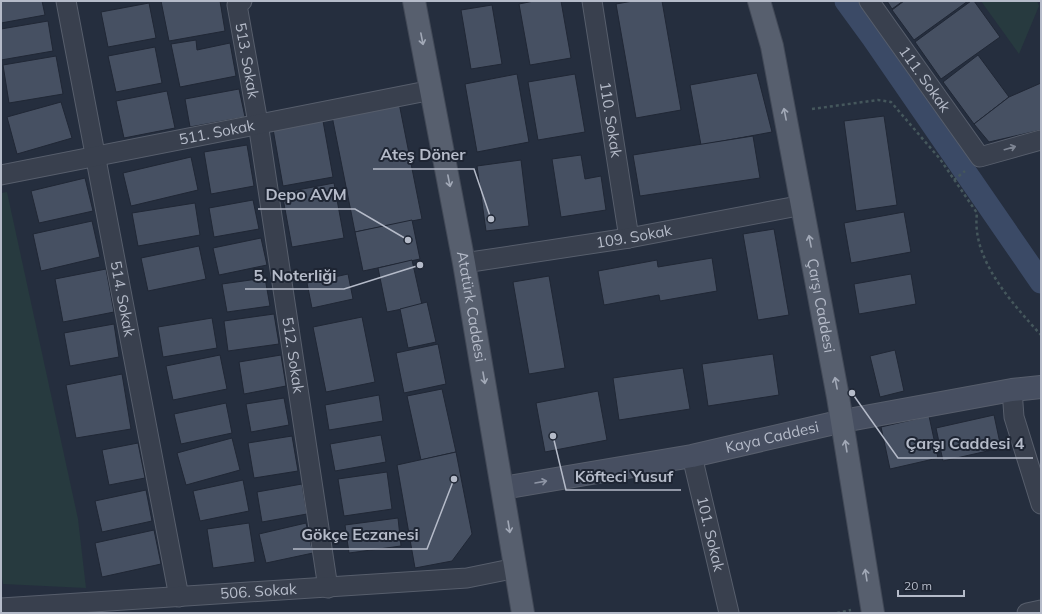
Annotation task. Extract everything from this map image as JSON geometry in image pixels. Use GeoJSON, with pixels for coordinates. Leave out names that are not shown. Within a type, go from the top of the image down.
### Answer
{"type":"FeatureCollection","features":[{"type":"Feature","properties":{"kind":"main road","name":"Atatürk Caddesi"},"geometry":{"type":"LineString","coordinates":[[414,1],[464,263],[523,613]]}},
{"type":"Feature","properties":{"kind":"main road","name":"Çarşı Caddesi"},"geometry":{"type":"LineString","coordinates":[[759,1],[772,46],[803,205],[843,421],[873,613]]}},
{"type":"Feature","properties":{"kind":"street","name":"514. Sokak"},"geometry":{"type":"LineString","coordinates":[[66,1],[179,597]]}},
{"type":"Feature","properties":{"kind":"street","name":"513. Sokak"},"geometry":{"type":"LineString","coordinates":[[242,1],[236,5],[258,123]]}},
{"type":"Feature","properties":{"kind":"street","name":"110. Sokak"},"geometry":{"type":"LineString","coordinates":[[592,1],[629,238]]}},
{"type":"Feature","properties":{"kind":"street","name":"111. Sokak"},"geometry":{"type":"LineString","coordinates":[[869,1],[980,157],[1041,140]]}},
{"type":"Feature","properties":{"kind":"street","name":"511. Sokak"},"geometry":{"type":"LineString","coordinates":[[1,175],[258,123],[432,90]]}},
{"type":"Feature","properties":{"kind":"street","name":"512. Sokak"},"geometry":{"type":"LineString","coordinates":[[258,123],[328,588]]}},
{"type":"Feature","properties":{"kind":"street","name":"109. Sokak"},"geometry":{"type":"LineString","coordinates":[[464,263],[629,238],[803,205]]}},
{"type":"Feature","properties":{"kind":"street","name":"Kaya Caddesi"},"geometry":{"type":"LineString","coordinates":[[503,488],[692,456],[843,421],[1012,390],[1041,387]]}},
{"type":"Feature","properties":{"kind":"street"},"geometry":{"type":"LineString","coordinates":[[1012,390],[1014,417],[1041,504]]}},
{"type":"Feature","properties":{"kind":"street","name":"101. Sokak"},"geometry":{"type":"LineString","coordinates":[[692,456],[729,613]]}},
{"type":"Feature","properties":{"kind":"street","name":"506. Sokak"},"geometry":{"type":"LineString","coordinates":[[1,608],[467,578],[516,568]]}},
{"type":"Feature","properties":{"kind":"street"},"geometry":{"type":"LineString","coordinates":[[1027,613],[1041,610]]}},
{"type":"Feature","properties":{"kind":"path"},"geometry":{"type":"LineString","coordinates":[[812,109],[878,100],[891,102],[940,159],[977,213],[975,225],[987,264],[1015,306],[1041,335]]}},
{"type":"Feature","properties":{"kind":"green space"},"geometry":{"type":"Polygon","coordinates":[[[981,1],[1037,1],[1039,6],[1019,54],[981,1]]]}},
{"type":"Feature","properties":{"kind":"green space"},"geometry":{"type":"Polygon","coordinates":[[[7,192],[78,519],[86,588],[3,584],[1,571],[1,193],[7,192]]]}},
{"type":"Feature","properties":{"kind":"building"},"geometry":{"type":"Polygon","coordinates":[[[1,1],[42,1],[45,15],[1,23],[1,1]]]}},
{"type":"Feature","properties":{"kind":"building"},"geometry":{"type":"Polygon","coordinates":[[[161,1],[220,1],[225,31],[169,41],[161,1]]]}},
{"type":"Feature","properties":{"kind":"building"},"geometry":{"type":"Polygon","coordinates":[[[534,1],[561,1],[571,58],[530,65],[519,4],[534,1]]]}},
{"type":"Feature","properties":{"kind":"building"},"geometry":{"type":"Polygon","coordinates":[[[633,1],[662,1],[681,110],[636,118],[616,4],[633,1]]]}},
{"type":"Feature","properties":{"kind":"building"},"geometry":{"type":"Polygon","coordinates":[[[887,1],[903,1],[892,9],[887,1]]]}},
{"type":"Feature","properties":{"kind":"building"},"geometry":{"type":"Polygon","coordinates":[[[904,1],[968,1],[914,40],[892,10],[904,1]]]}},
{"type":"Feature","properties":{"kind":"building"},"geometry":{"type":"Polygon","coordinates":[[[971,1],[974,1],[1000,37],[941,79],[915,42],[971,1]]]}},
{"type":"Feature","properties":{"kind":"building"},"geometry":{"type":"Polygon","coordinates":[[[149,3],[156,38],[108,47],[101,12],[149,3]]]}},
{"type":"Feature","properties":{"kind":"building"},"geometry":{"type":"Polygon","coordinates":[[[492,5],[502,64],[471,69],[461,10],[492,5]]]}},
{"type":"Feature","properties":{"kind":"building"},"geometry":{"type":"Polygon","coordinates":[[[48,21],[53,51],[1,60],[1,29],[48,21]]]}},
{"type":"Feature","properties":{"kind":"building"},"geometry":{"type":"Polygon","coordinates":[[[196,40],[197,50],[230,43],[236,76],[180,87],[171,44],[196,40]]]}},
{"type":"Feature","properties":{"kind":"building"},"geometry":{"type":"Polygon","coordinates":[[[155,47],[162,83],[116,92],[108,56],[155,47]]]}},
{"type":"Feature","properties":{"kind":"building"},"geometry":{"type":"Polygon","coordinates":[[[978,55],[1009,97],[974,124],[943,82],[978,55]]]}},
{"type":"Feature","properties":{"kind":"building"},"geometry":{"type":"Polygon","coordinates":[[[56,56],[63,94],[9,103],[3,65],[56,56]]]}},
{"type":"Feature","properties":{"kind":"building"},"geometry":{"type":"Polygon","coordinates":[[[757,73],[772,132],[701,145],[690,85],[757,73]]]}},
{"type":"Feature","properties":{"kind":"building"},"geometry":{"type":"Polygon","coordinates":[[[517,74],[529,142],[477,152],[465,84],[517,74]]]}},
{"type":"Feature","properties":{"kind":"building"},"geometry":{"type":"Polygon","coordinates":[[[575,74],[585,132],[538,140],[528,82],[575,74]]]}},
{"type":"Feature","properties":{"kind":"building"},"geometry":{"type":"Polygon","coordinates":[[[1041,83],[1041,130],[989,142],[974,124],[1009,97],[1041,83]]]}},
{"type":"Feature","properties":{"kind":"building"},"geometry":{"type":"Polygon","coordinates":[[[239,89],[245,117],[190,127],[185,99],[239,89]]]}},
{"type":"Feature","properties":{"kind":"building"},"geometry":{"type":"Polygon","coordinates":[[[167,91],[175,128],[124,138],[116,101],[167,91]]]}},
{"type":"Feature","properties":{"kind":"building"},"geometry":{"type":"Polygon","coordinates":[[[61,102],[72,138],[17,154],[7,117],[61,102]]]}},
{"type":"Feature","properties":{"kind":"building"},"geometry":{"type":"Polygon","coordinates":[[[399,103],[422,219],[355,232],[332,116],[399,103]]]}},
{"type":"Feature","properties":{"kind":"building"},"geometry":{"type":"Polygon","coordinates":[[[884,116],[897,205],[856,211],[844,121],[884,116]]]}},
{"type":"Feature","properties":{"kind":"building"},"geometry":{"type":"Polygon","coordinates":[[[323,121],[333,177],[283,186],[273,129],[323,121]]]}},
{"type":"Feature","properties":{"kind":"building"},"geometry":{"type":"Polygon","coordinates":[[[753,136],[760,178],[640,196],[633,155],[753,136]]]}},
{"type":"Feature","properties":{"kind":"building"},"geometry":{"type":"Polygon","coordinates":[[[247,145],[254,186],[211,194],[204,152],[247,145]]]}},
{"type":"Feature","properties":{"kind":"building"},"geometry":{"type":"Polygon","coordinates":[[[581,155],[585,179],[601,176],[606,210],[561,217],[552,159],[581,155]]]}},
{"type":"Feature","properties":{"kind":"building"},"geometry":{"type":"Polygon","coordinates":[[[191,157],[198,190],[131,206],[123,173],[191,157]]]}},
{"type":"Feature","properties":{"kind":"building"},"geometry":{"type":"Polygon","coordinates":[[[521,160],[529,226],[486,231],[477,166],[521,160]]]}},
{"type":"Feature","properties":{"kind":"building"},"geometry":{"type":"Polygon","coordinates":[[[85,178],[93,211],[39,223],[31,191],[85,178]]]}},
{"type":"Feature","properties":{"kind":"building"},"geometry":{"type":"Polygon","coordinates":[[[334,183],[344,238],[292,247],[282,193],[334,183]]]}},
{"type":"Feature","properties":{"kind":"building"},"geometry":{"type":"Polygon","coordinates":[[[253,200],[259,229],[214,237],[209,208],[253,200]]]}},
{"type":"Feature","properties":{"kind":"building"},"geometry":{"type":"Polygon","coordinates":[[[195,203],[200,235],[138,246],[132,213],[195,203]]]}},
{"type":"Feature","properties":{"kind":"building"},"geometry":{"type":"Polygon","coordinates":[[[904,212],[911,252],[851,263],[844,223],[904,212]]]}},
{"type":"Feature","properties":{"kind":"building"},"geometry":{"type":"Polygon","coordinates":[[[412,220],[420,259],[363,271],[355,232],[412,220]]]}},
{"type":"Feature","properties":{"kind":"building"},"geometry":{"type":"Polygon","coordinates":[[[92,221],[100,257],[41,271],[33,234],[92,221]]]}},
{"type":"Feature","properties":{"kind":"building"},"geometry":{"type":"Polygon","coordinates":[[[774,229],[789,315],[758,320],[743,234],[774,229]]]}},
{"type":"Feature","properties":{"kind":"building"},"geometry":{"type":"Polygon","coordinates":[[[261,238],[267,265],[219,275],[213,248],[261,238]]]}},
{"type":"Feature","properties":{"kind":"building"},"geometry":{"type":"Polygon","coordinates":[[[199,246],[206,279],[148,291],[141,258],[199,246]]]}},
{"type":"Feature","properties":{"kind":"building"},"geometry":{"type":"Polygon","coordinates":[[[712,258],[717,291],[660,301],[659,295],[604,305],[598,271],[657,260],[658,267],[712,258]]]}},
{"type":"Feature","properties":{"kind":"building"},"geometry":{"type":"Polygon","coordinates":[[[412,260],[422,305],[387,312],[378,268],[412,260]]]}},
{"type":"Feature","properties":{"kind":"building"},"geometry":{"type":"Polygon","coordinates":[[[106,269],[114,312],[63,322],[55,279],[106,269]]]}},
{"type":"Feature","properties":{"kind":"building"},"geometry":{"type":"Polygon","coordinates":[[[348,274],[353,299],[312,308],[307,283],[348,274]]]}},
{"type":"Feature","properties":{"kind":"building"},"geometry":{"type":"Polygon","coordinates":[[[911,274],[916,304],[859,314],[854,284],[911,274]]]}},
{"type":"Feature","properties":{"kind":"building"},"geometry":{"type":"Polygon","coordinates":[[[549,276],[565,368],[529,374],[513,282],[549,276]]]}},
{"type":"Feature","properties":{"kind":"building"},"geometry":{"type":"Polygon","coordinates":[[[265,278],[270,306],[227,312],[222,284],[265,278]]]}},
{"type":"Feature","properties":{"kind":"building"},"geometry":{"type":"Polygon","coordinates":[[[427,302],[436,342],[408,348],[400,309],[427,302]]]}},
{"type":"Feature","properties":{"kind":"building"},"geometry":{"type":"Polygon","coordinates":[[[274,314],[279,344],[228,351],[224,321],[274,314]]]}},
{"type":"Feature","properties":{"kind":"building"},"geometry":{"type":"Polygon","coordinates":[[[362,317],[375,382],[326,392],[313,327],[362,317]]]}},
{"type":"Feature","properties":{"kind":"building"},"geometry":{"type":"Polygon","coordinates":[[[212,318],[217,348],[163,357],[158,327],[212,318]]]}},
{"type":"Feature","properties":{"kind":"building"},"geometry":{"type":"Polygon","coordinates":[[[114,324],[119,357],[70,366],[64,333],[114,324]]]}},
{"type":"Feature","properties":{"kind":"building"},"geometry":{"type":"Polygon","coordinates":[[[438,344],[446,384],[404,393],[396,353],[438,344]]]}},
{"type":"Feature","properties":{"kind":"building"},"geometry":{"type":"Polygon","coordinates":[[[895,350],[904,391],[880,397],[870,356],[895,350]]]}},
{"type":"Feature","properties":{"kind":"building"},"geometry":{"type":"Polygon","coordinates":[[[773,354],[779,395],[708,406],[702,364],[773,354]]]}},
{"type":"Feature","properties":{"kind":"building"},"geometry":{"type":"Polygon","coordinates":[[[220,355],[227,389],[173,400],[166,366],[220,355]]]}},
{"type":"Feature","properties":{"kind":"building"},"geometry":{"type":"Polygon","coordinates":[[[281,355],[286,386],[244,394],[239,362],[281,355]]]}},
{"type":"Feature","properties":{"kind":"building"},"geometry":{"type":"Polygon","coordinates":[[[683,368],[690,409],[619,420],[613,378],[683,368]]]}},
{"type":"Feature","properties":{"kind":"building"},"geometry":{"type":"Polygon","coordinates":[[[122,374],[131,429],[76,438],[66,385],[122,374]]]}},
{"type":"Feature","properties":{"kind":"building"},"geometry":{"type":"Polygon","coordinates":[[[442,389],[456,452],[421,460],[407,396],[442,389]]]}},
{"type":"Feature","properties":{"kind":"building"},"geometry":{"type":"Polygon","coordinates":[[[598,391],[607,440],[545,452],[536,403],[598,391]]]}},
{"type":"Feature","properties":{"kind":"building"},"geometry":{"type":"Polygon","coordinates":[[[379,395],[383,421],[329,430],[325,405],[379,395]]]}},
{"type":"Feature","properties":{"kind":"building"},"geometry":{"type":"Polygon","coordinates":[[[284,398],[289,425],[251,432],[246,404],[284,398]]]}},
{"type":"Feature","properties":{"kind":"building"},"geometry":{"type":"Polygon","coordinates":[[[226,403],[232,433],[181,444],[174,414],[226,403]]]}},
{"type":"Feature","properties":{"kind":"building"},"geometry":{"type":"Polygon","coordinates":[[[994,415],[1001,448],[943,461],[936,428],[994,415]]]}},
{"type":"Feature","properties":{"kind":"building"},"geometry":{"type":"Polygon","coordinates":[[[929,416],[938,458],[890,469],[881,427],[929,416]]]}},
{"type":"Feature","properties":{"kind":"building"},"geometry":{"type":"Polygon","coordinates":[[[381,435],[386,462],[335,471],[330,444],[381,435]]]}},
{"type":"Feature","properties":{"kind":"building"},"geometry":{"type":"Polygon","coordinates":[[[292,436],[298,471],[254,478],[248,443],[292,436]]]}},
{"type":"Feature","properties":{"kind":"building"},"geometry":{"type":"Polygon","coordinates":[[[232,438],[240,470],[186,485],[177,453],[232,438]]]}},
{"type":"Feature","properties":{"kind":"building"},"geometry":{"type":"Polygon","coordinates":[[[138,443],[145,478],[109,485],[102,450],[138,443]]]}},
{"type":"Feature","properties":{"kind":"building"},"geometry":{"type":"Polygon","coordinates":[[[456,452],[472,534],[452,561],[415,568],[397,465],[456,452]]]}},
{"type":"Feature","properties":{"kind":"building"},"geometry":{"type":"Polygon","coordinates":[[[387,472],[392,509],[344,516],[338,479],[387,472]]]}},
{"type":"Feature","properties":{"kind":"building"},"geometry":{"type":"Polygon","coordinates":[[[243,480],[249,511],[200,521],[193,491],[243,480]]]}},
{"type":"Feature","properties":{"kind":"building"},"geometry":{"type":"Polygon","coordinates":[[[302,484],[307,514],[262,522],[257,492],[302,484]]]}},
{"type":"Feature","properties":{"kind":"building"},"geometry":{"type":"Polygon","coordinates":[[[146,490],[152,521],[102,532],[95,501],[146,490]]]}},
{"type":"Feature","properties":{"kind":"building"},"geometry":{"type":"Polygon","coordinates":[[[398,518],[401,546],[349,553],[345,525],[398,518]]]}},
{"type":"Feature","properties":{"kind":"building"},"geometry":{"type":"Polygon","coordinates":[[[249,523],[255,562],[213,568],[207,529],[249,523]]]}},
{"type":"Feature","properties":{"kind":"building"},"geometry":{"type":"Polygon","coordinates":[[[306,523],[313,553],[266,563],[259,534],[306,523]]]}},
{"type":"Feature","properties":{"kind":"building"},"geometry":{"type":"Polygon","coordinates":[[[154,530],[161,564],[102,577],[95,543],[154,530]]]}},
{"type":"Feature","properties":{"kind":"waterway"},"geometry":{"type":"LineString","coordinates":[[846,1],[1041,282]]}},
{"type":"Feature","properties":{"kind":"place","name":"Ateş Döner"},"geometry":{"type":"Point","coordinates":[491,219]}},
{"type":"Feature","properties":{"kind":"place","name":"Depo AVM"},"geometry":{"type":"Point","coordinates":[408,240]}},
{"type":"Feature","properties":{"kind":"place","name":"5. Noterliği"},"geometry":{"type":"Point","coordinates":[420,265]}},
{"type":"Feature","properties":{"kind":"place","name":"Çarşı Caddesi 4"},"geometry":{"type":"Point","coordinates":[852,393]}},
{"type":"Feature","properties":{"kind":"place","name":"Köfteci Yusuf"},"geometry":{"type":"Point","coordinates":[553,436]}},
{"type":"Feature","properties":{"kind":"place","name":"Gökçe Eczanesi"},"geometry":{"type":"Point","coordinates":[454,479]}}]}
